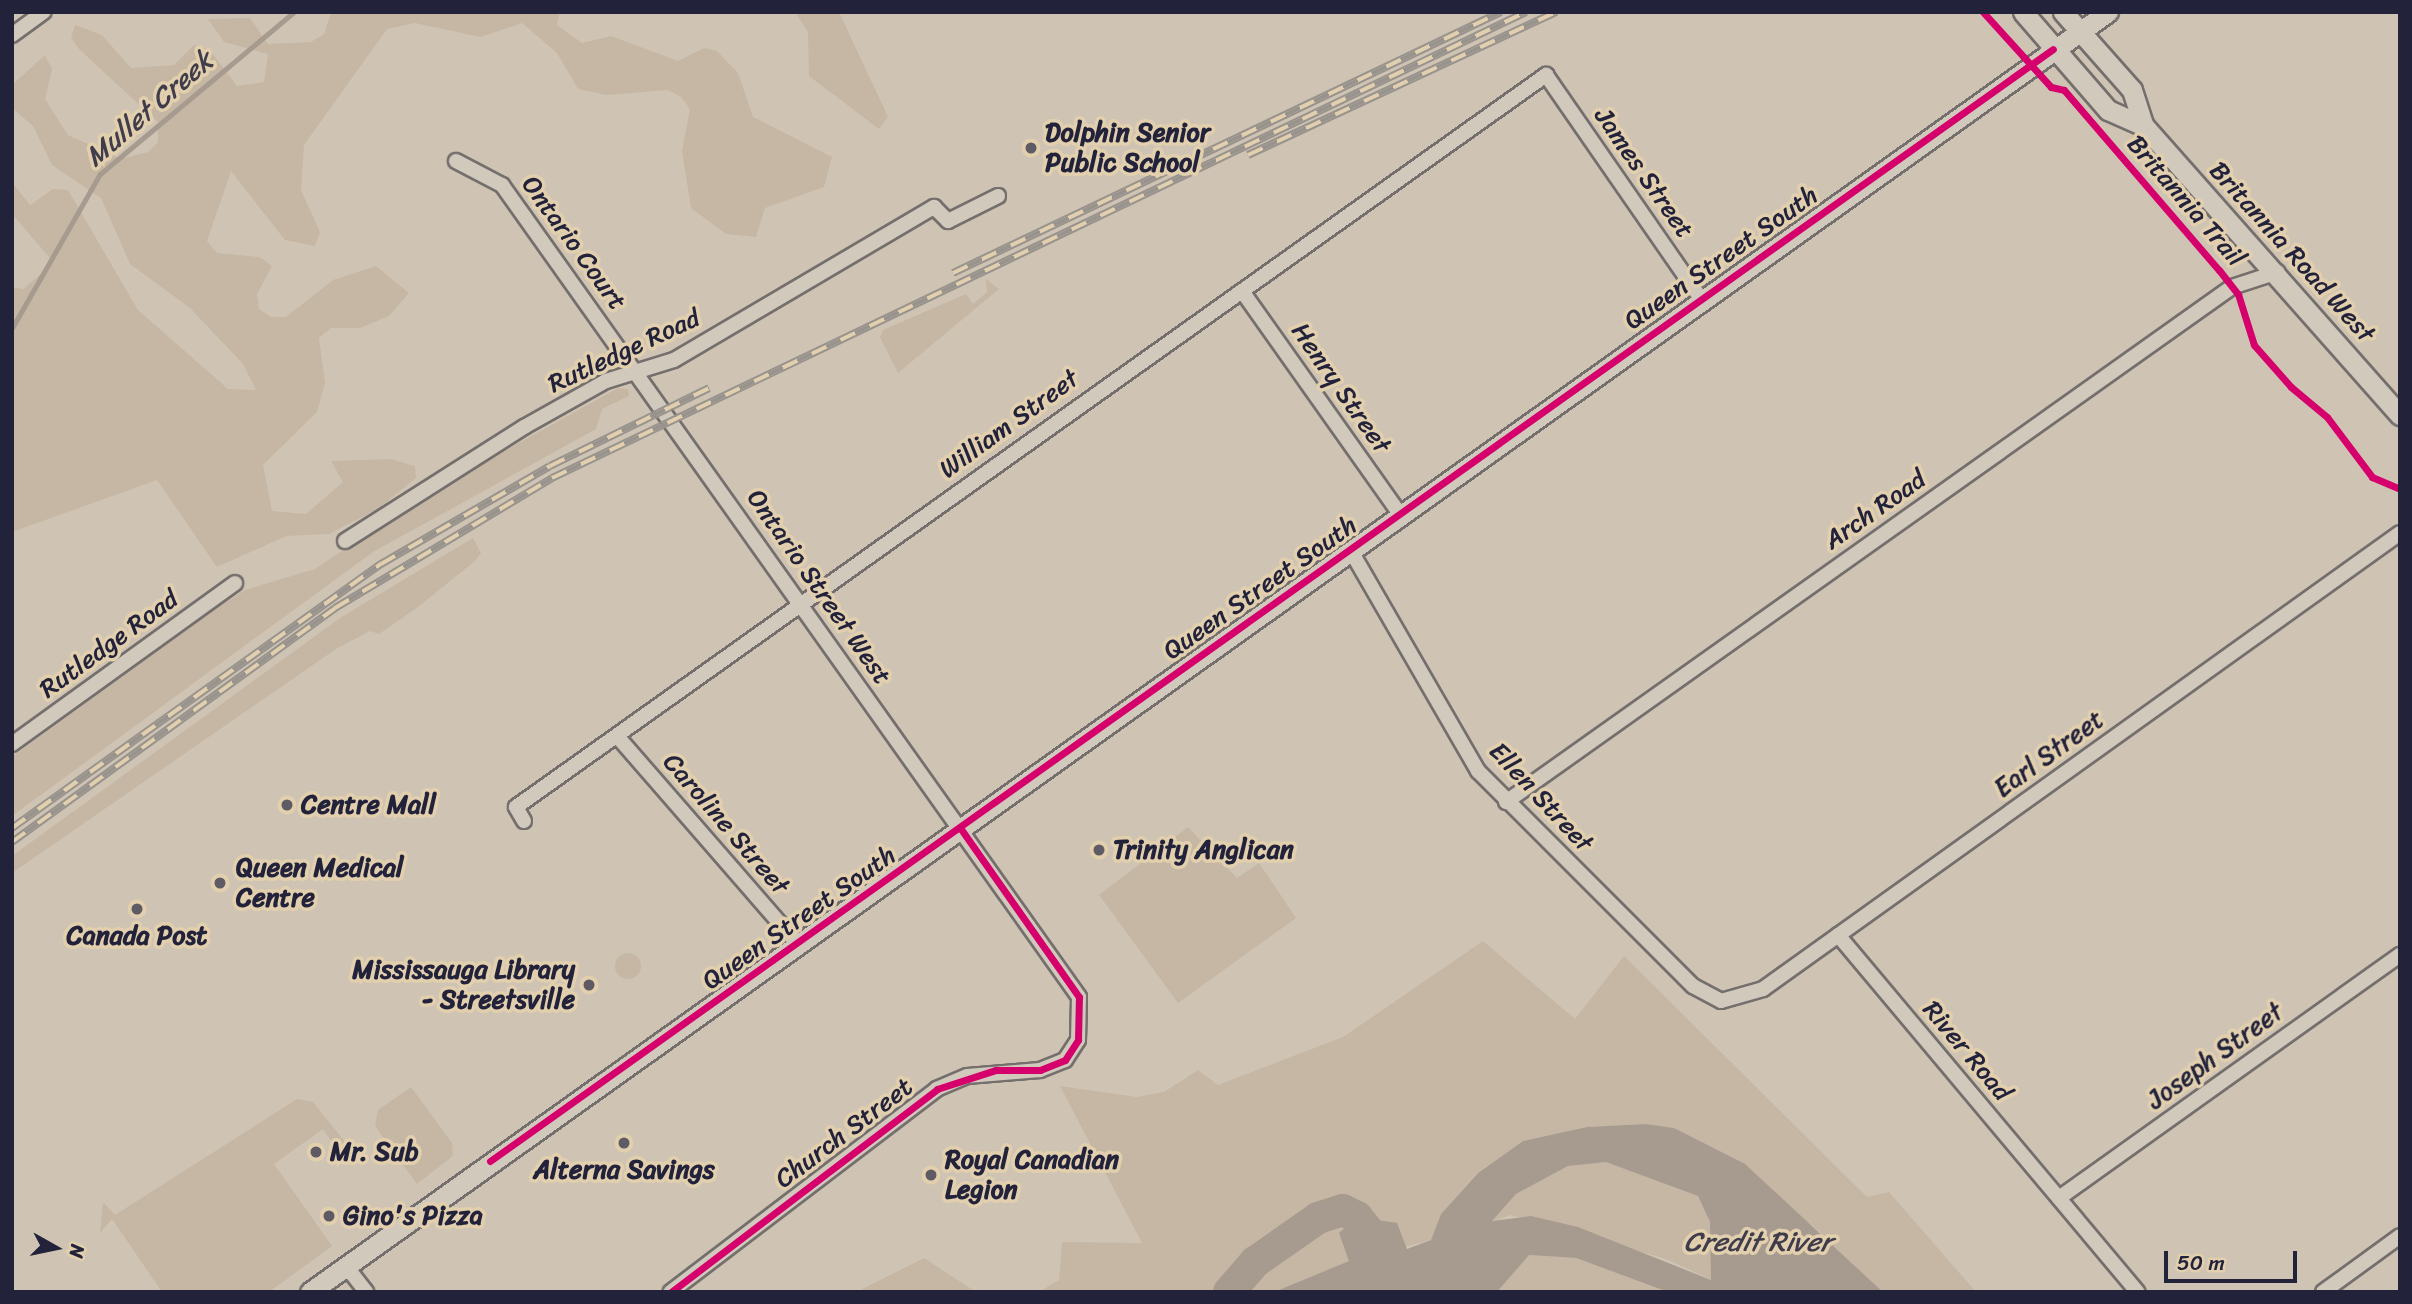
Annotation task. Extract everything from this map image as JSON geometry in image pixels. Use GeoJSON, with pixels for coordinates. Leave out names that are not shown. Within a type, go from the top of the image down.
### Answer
{"type":"FeatureCollection","features":[{"type":"Feature","properties":{"kind":"main road","name":"Britannia Road West"},"geometry":{"type":"LineString","coordinates":[[2023,12],[2108,110],[2144,126],[2278,272],[2400,415]]}},
{"type":"Feature","properties":{"kind":"main road","name":"Britannia Road West"},"geometry":{"type":"LineString","coordinates":[[2063,12],[2132,90],[2144,126]]}},
{"type":"Feature","properties":{"kind":"main road","name":"Queen Street South"},"geometry":{"type":"LineString","coordinates":[[310,1292],[2053,48],[2108,12]]}},
{"type":"Feature","properties":{"kind":"street"},"geometry":{"type":"LineString","coordinates":[[12,14],[18,31],[44,12]]}},
{"type":"Feature","properties":{"kind":"street","name":"James Street"},"geometry":{"type":"LineString","coordinates":[[1546,75],[1701,299]]}},
{"type":"Feature","properties":{"kind":"street","name":"William Street"},"geometry":{"type":"LineString","coordinates":[[524,821],[516,807],[1546,75]]}},
{"type":"Feature","properties":{"kind":"street","name":"Ontario Court"},"geometry":{"type":"LineString","coordinates":[[456,161],[502,184],[638,372]]}},
{"type":"Feature","properties":{"kind":"street","name":"Rutledge Road"},"geometry":{"type":"LineString","coordinates":[[345,541],[524,427],[606,382],[674,360],[934,207],[948,221],[998,196]]}},
{"type":"Feature","properties":{"kind":"street","name":"Arch Road"},"geometry":{"type":"LineString","coordinates":[[1506,802],[2232,287],[2278,272]]}},
{"type":"Feature","properties":{"kind":"street","name":"Henry Street"},"geometry":{"type":"LineString","coordinates":[[1242,292],[1400,514]]}},
{"type":"Feature","properties":{"kind":"street","name":"Ontario Street West"},"geometry":{"type":"LineString","coordinates":[[638,372],[1079,997],[1078,1040],[1065,1060]]}},
{"type":"Feature","properties":{"kind":"street","name":"Earl Street"},"geometry":{"type":"LineString","coordinates":[[1721,1001],[1763,989],[2400,533]]}},
{"type":"Feature","properties":{"kind":"street","name":"Ellen Street"},"geometry":{"type":"LineString","coordinates":[[1351,551],[1478,771],[1506,802],[1693,986],[1721,1001]]}},
{"type":"Feature","properties":{"kind":"street","name":"Rutledge Road"},"geometry":{"type":"LineString","coordinates":[[12,744],[235,583]]}},
{"type":"Feature","properties":{"kind":"street","name":"Caroline Street"},"geometry":{"type":"LineString","coordinates":[[617,736],[798,944]]}},
{"type":"Feature","properties":{"kind":"street","name":"River Road"},"geometry":{"type":"LineString","coordinates":[[1838,935],[2138,1292]]}},
{"type":"Feature","properties":{"kind":"street","name":"Joseph Street"},"geometry":{"type":"LineString","coordinates":[[2059,1198],[2400,955]]}},
{"type":"Feature","properties":{"kind":"street","name":"Church Street"},"geometry":{"type":"LineString","coordinates":[[671,1292],[937,1088],[967,1076],[1040,1070],[1065,1060]]}},
{"type":"Feature","properties":{"kind":"street"},"geometry":{"type":"LineString","coordinates":[[2323,1292],[2400,1236]]}},
{"type":"Feature","properties":{"kind":"street"},"geometry":{"type":"LineString","coordinates":[[346,1266],[366,1292]]}},
{"type":"Feature","properties":{"kind":"shaded area"},"geometry":{"type":"Polygon","coordinates":[[[331,12],[560,12],[557,25],[582,43],[611,36],[678,61],[704,48],[717,51],[738,73],[753,117],[832,157],[824,187],[765,208],[756,237],[726,234],[691,208],[682,151],[690,109],[681,97],[668,90],[607,95],[578,89],[557,53],[522,23],[480,37],[415,23],[387,29],[304,145],[301,190],[320,232],[315,246],[285,240],[231,171],[207,241],[217,253],[260,257],[272,266],[257,294],[259,309],[271,317],[286,317],[333,280],[376,266],[409,293],[389,316],[360,328],[331,328],[319,338],[325,383],[317,412],[263,465],[272,511],[306,514],[343,482],[331,461],[391,459],[415,466],[416,478],[379,508],[329,534],[286,536],[217,567],[157,480],[12,532],[12,287],[23,289],[45,271],[50,258],[12,214],[12,182],[30,205],[53,189],[68,190],[138,310],[228,389],[256,390],[243,364],[190,308],[130,264],[101,198],[52,165],[33,126],[12,108],[12,85],[45,55],[52,69],[45,99],[68,135],[121,159],[148,152],[158,142],[158,122],[80,50],[71,38],[75,25],[102,35],[131,68],[174,65],[194,45],[209,49],[237,86],[264,82],[268,54],[224,42],[208,19],[250,18],[268,44],[311,42],[324,34],[331,12]]]}},
{"type":"Feature","properties":{"kind":"shaded area"},"geometry":{"type":"Polygon","coordinates":[[[795,12],[839,12],[888,117],[879,129],[809,76],[808,32],[795,12]]]}},
{"type":"Feature","properties":{"kind":"shaded area"},"geometry":{"type":"Polygon","coordinates":[[[986,279],[999,289],[898,373],[880,337],[883,330],[966,294],[973,304],[987,292],[986,279]]]}},
{"type":"Feature","properties":{"kind":"shaded area"},"geometry":{"type":"Polygon","coordinates":[[[618,388],[628,389],[629,396],[602,409],[596,429],[373,552],[12,816],[12,757],[211,612],[245,590],[315,569],[429,493],[618,388]]]}},
{"type":"Feature","properties":{"kind":"shaded area"},"geometry":{"type":"Polygon","coordinates":[[[473,538],[481,553],[475,561],[418,607],[379,634],[370,631],[336,649],[12,873],[12,856],[340,618],[473,538]]]}},
{"type":"Feature","properties":{"kind":"shaded area"},"geometry":{"type":"Polygon","coordinates":[[[1188,827],[1237,878],[1259,863],[1296,918],[1178,1003],[1099,895],[1188,827]]]}},
{"type":"Feature","properties":{"kind":"shaded area"},"geometry":{"type":"Polygon","coordinates":[[[1483,941],[1575,1019],[1624,956],[1867,1197],[1889,1192],[1976,1292],[1883,1292],[1812,1225],[1674,1128],[1646,1124],[1587,1127],[1523,1141],[1477,1173],[1441,1214],[1431,1240],[1349,1261],[1274,1292],[1039,1292],[1059,1280],[1062,1242],[1142,1243],[1060,1086],[1137,1097],[1164,1092],[1198,1070],[1218,1085],[1343,1037],[1483,941]]]}},
{"type":"Feature","properties":{"kind":"shaded area"},"geometry":{"type":"Polygon","coordinates":[[[628,953],[637,957],[641,966],[637,975],[628,979],[619,975],[615,966],[619,957],[628,953]]]}},
{"type":"Feature","properties":{"kind":"shaded area"},"geometry":{"type":"Polygon","coordinates":[[[411,1087],[452,1143],[453,1156],[417,1184],[375,1126],[378,1110],[411,1087]]]}},
{"type":"Feature","properties":{"kind":"shaded area"},"geometry":{"type":"Polygon","coordinates":[[[297,1099],[313,1102],[349,1147],[340,1154],[323,1129],[274,1164],[332,1246],[269,1292],[162,1292],[112,1219],[100,1233],[103,1202],[115,1215],[297,1099]]]}},
{"type":"Feature","properties":{"kind":"shaded area"},"geometry":{"type":"Polygon","coordinates":[[[1606,1161],[1698,1196],[1710,1222],[1712,1280],[1666,1259],[1511,1215],[1492,1221],[1516,1194],[1568,1166],[1606,1161]]]}},
{"type":"Feature","properties":{"kind":"shaded area"},"geometry":{"type":"Polygon","coordinates":[[[1528,1255],[1576,1258],[1668,1292],[1497,1292],[1528,1255]]]}},
{"type":"Feature","properties":{"kind":"shaded area"},"geometry":{"type":"Polygon","coordinates":[[[924,1258],[976,1292],[856,1292],[924,1258]]]}},
{"type":"Feature","properties":{"kind":"water","name":"Credit River"},"geometry":{"type":"Polygon","coordinates":[[[1646,1124],[1674,1128],[1745,1164],[1883,1292],[1668,1292],[1576,1258],[1529,1255],[1497,1292],[1274,1292],[1349,1261],[1339,1233],[1357,1217],[1397,1223],[1407,1249],[1431,1240],[1441,1214],[1478,1173],[1523,1141],[1587,1127],[1646,1124]],[[1606,1162],[1568,1166],[1516,1194],[1492,1221],[1531,1216],[1578,1227],[1711,1280],[1710,1222],[1698,1196],[1606,1162]]]}},
{"type":"Feature","properties":{"kind":"waterway","name":"Mullet Creek"},"geometry":{"type":"LineString","coordinates":[[12,328],[100,174],[294,12]]}},
{"type":"Feature","properties":{"kind":"waterway","name":"Credit River"},"geometry":{"type":"LineString","coordinates":[[1229,1292],[1255,1262],[1318,1218],[1343,1210],[1357,1217],[1418,1292]]}},
{"type":"Feature","properties":{"kind":"railway"},"geometry":{"type":"LineString","coordinates":[[953,273],[1501,12]]}},
{"type":"Feature","properties":{"kind":"railway"},"geometry":{"type":"LineString","coordinates":[[12,842],[335,608],[552,478],[1526,12]]}},
{"type":"Feature","properties":{"kind":"railway"},"geometry":{"type":"LineString","coordinates":[[1248,155],[1556,12]]}},
{"type":"Feature","properties":{"kind":"railway"},"geometry":{"type":"LineString","coordinates":[[12,828],[381,564],[550,466],[709,388]]}},
{"type":"Feature","properties":{"kind":"cycle path","name":"Britannia Trail"},"geometry":{"type":"LineString","coordinates":[[1983,12],[2051,87],[2064,90],[2219,270],[2238,294],[2254,345],[2291,387],[2327,417],[2372,477],[2400,489]]}},
{"type":"Feature","properties":{"kind":"cycle path"},"geometry":{"type":"LineString","coordinates":[[490,1161],[2053,49]]}},
{"type":"Feature","properties":{"kind":"cycle path"},"geometry":{"type":"LineString","coordinates":[[671,1292],[937,1089],[996,1070],[1040,1070],[1065,1060],[1078,1040],[1079,997],[961,829]]}},
{"type":"Feature","properties":{"kind":"place","name":"Dolphin Senior Public School"},"geometry":{"type":"Point","coordinates":[1031,148]}},
{"type":"Feature","properties":{"kind":"place","name":"Centre Mall"},"geometry":{"type":"Point","coordinates":[287,805]}},
{"type":"Feature","properties":{"kind":"place","name":"Trinity Anglican"},"geometry":{"type":"Point","coordinates":[1099,850]}},
{"type":"Feature","properties":{"kind":"place","name":"Queen Medical Centre"},"geometry":{"type":"Point","coordinates":[220,883]}},
{"type":"Feature","properties":{"kind":"place","name":"Canada Post"},"geometry":{"type":"Point","coordinates":[137,909]}},
{"type":"Feature","properties":{"kind":"place","name":"Mississauga Library - Streetsville"},"geometry":{"type":"Point","coordinates":[589,985]}},
{"type":"Feature","properties":{"kind":"place","name":"Alterna Savings"},"geometry":{"type":"Point","coordinates":[624,1143]}},
{"type":"Feature","properties":{"kind":"place","name":"Mr. Sub"},"geometry":{"type":"Point","coordinates":[316,1152]}},
{"type":"Feature","properties":{"kind":"place","name":"Royal Canadian Legion"},"geometry":{"type":"Point","coordinates":[931,1175]}},
{"type":"Feature","properties":{"kind":"place","name":"Gino's Pizza"},"geometry":{"type":"Point","coordinates":[329,1216]}}]}
